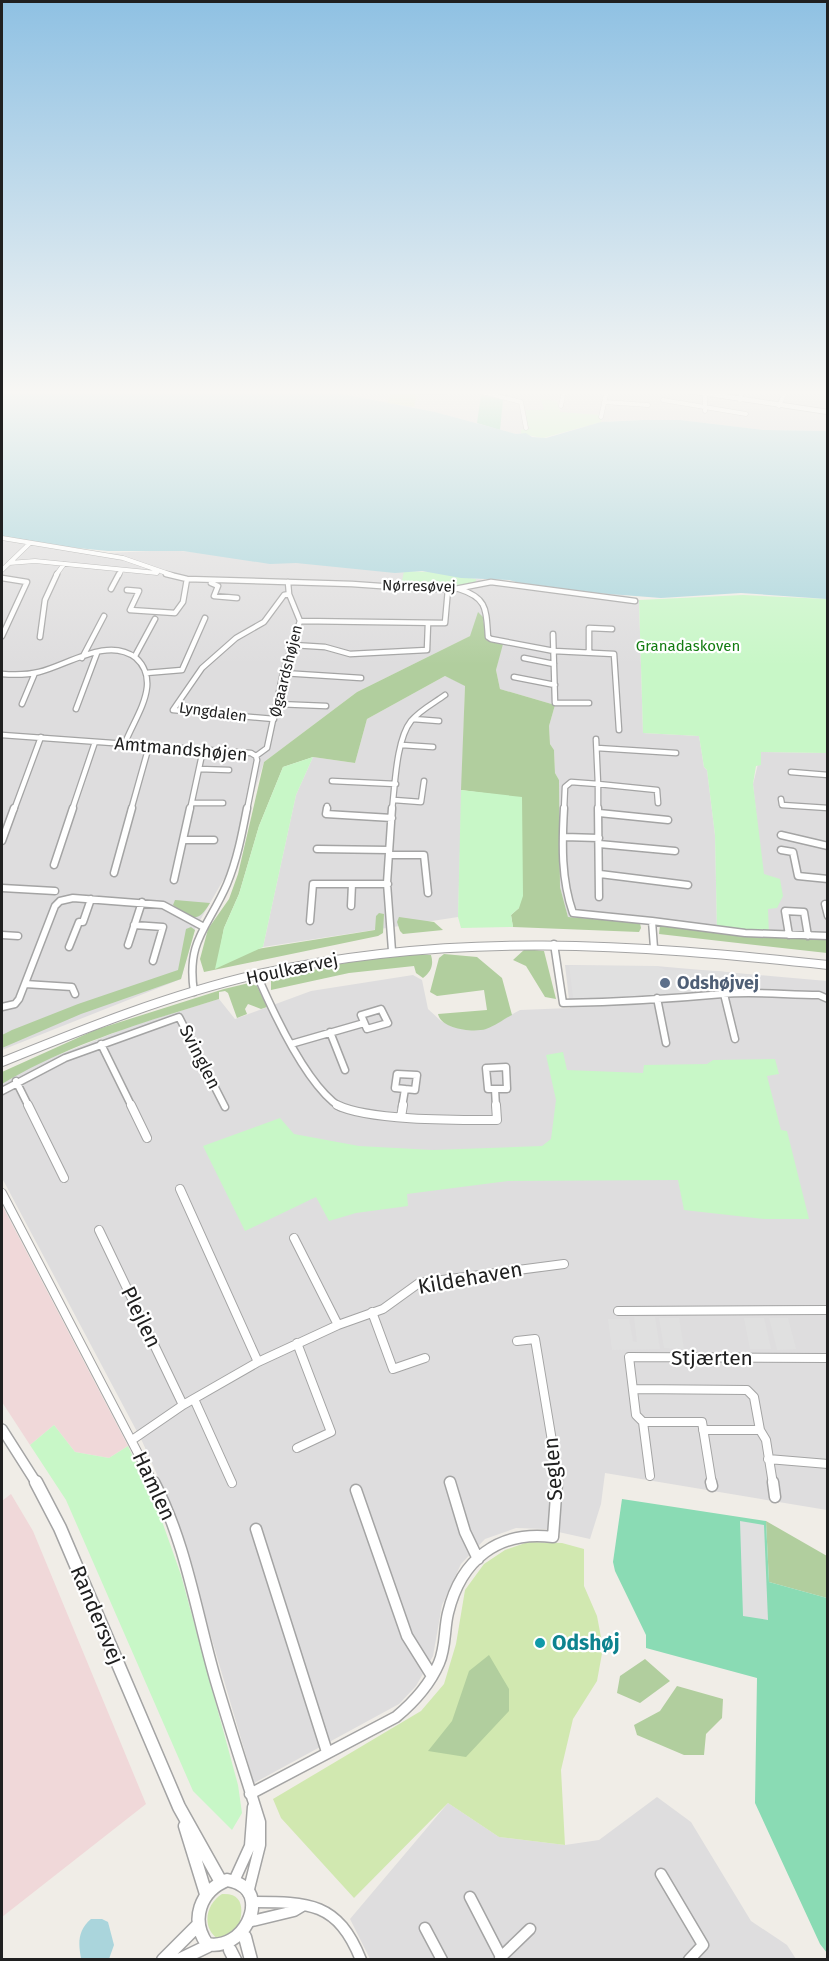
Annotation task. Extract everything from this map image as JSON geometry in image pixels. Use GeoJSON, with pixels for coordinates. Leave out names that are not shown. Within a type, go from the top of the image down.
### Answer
{"type":"FeatureCollection","features":[{"type":"Feature","properties":{"kind":"street","name":"Nørresøvej"},"geometry":{"type":"LineString","coordinates":[[2,538],[123,558],[157,572],[187,579],[448,589],[482,583],[500,583],[591,597],[635,601]]}},
{"type":"Feature","properties":{"kind":"street"},"geometry":{"type":"LineString","coordinates":[[2,570],[29,544]]}},
{"type":"Feature","properties":{"kind":"street"},"geometry":{"type":"LineString","coordinates":[[2,561],[35,561],[150,574],[157,572]]}},
{"type":"Feature","properties":{"kind":"street"},"geometry":{"type":"LineString","coordinates":[[40,638],[44,625],[42,612],[50,586],[64,564]]}},
{"type":"Feature","properties":{"kind":"street"},"geometry":{"type":"LineString","coordinates":[[111,589],[121,571]]}},
{"type":"Feature","properties":{"kind":"street"},"geometry":{"type":"LineString","coordinates":[[2,578],[27,582],[2,636]]}},
{"type":"Feature","properties":{"kind":"street"},"geometry":{"type":"LineString","coordinates":[[127,590],[140,591],[130,610],[175,613],[180,610],[187,579]]}},
{"type":"Feature","properties":{"kind":"street"},"geometry":{"type":"LineString","coordinates":[[201,580],[217,585],[214,596],[237,598]]}},
{"type":"Feature","properties":{"kind":"street","name":"Øgaardshøjen"},"geometry":{"type":"LineString","coordinates":[[256,756],[267,748],[283,673],[300,621],[289,594],[288,582]]}},
{"type":"Feature","properties":{"kind":"street"},"geometry":{"type":"LineString","coordinates":[[300,621],[445,623],[448,589]]}},
{"type":"Feature","properties":{"kind":"street"},"geometry":{"type":"LineString","coordinates":[[455,589],[472,593],[486,608],[488,637],[491,639],[554,651],[614,654],[620,730]]}},
{"type":"Feature","properties":{"kind":"street","name":"Lyngdalen"},"geometry":{"type":"LineString","coordinates":[[274,719],[173,710],[202,668],[236,638],[264,622],[284,596],[289,594]]}},
{"type":"Feature","properties":{"kind":"street"},"geometry":{"type":"LineString","coordinates":[[82,658],[104,616]]}},
{"type":"Feature","properties":{"kind":"street"},"geometry":{"type":"LineString","coordinates":[[146,673],[182,670],[205,618]]}},
{"type":"Feature","properties":{"kind":"street"},"geometry":{"type":"LineString","coordinates":[[135,656],[155,619]]}},
{"type":"Feature","properties":{"kind":"street"},"geometry":{"type":"LineString","coordinates":[[293,645],[325,646],[350,654],[427,650],[428,623]]}},
{"type":"Feature","properties":{"kind":"street"},"geometry":{"type":"LineString","coordinates":[[589,652],[589,628],[612,629]]}},
{"type":"Feature","properties":{"kind":"street"},"geometry":{"type":"LineString","coordinates":[[553,634],[555,703],[589,703]]}},
{"type":"Feature","properties":{"kind":"street"},"geometry":{"type":"LineString","coordinates":[[2,674],[34,673],[97,653],[116,650],[135,656],[146,673],[146,690],[125,743]]}},
{"type":"Feature","properties":{"kind":"street"},"geometry":{"type":"LineString","coordinates":[[76,709],[97,653]]}},
{"type":"Feature","properties":{"kind":"street"},"geometry":{"type":"LineString","coordinates":[[524,658],[554,664]]}},
{"type":"Feature","properties":{"kind":"street"},"geometry":{"type":"LineString","coordinates":[[22,704],[34,673]]}},
{"type":"Feature","properties":{"kind":"street"},"geometry":{"type":"LineString","coordinates":[[283,673],[361,678]]}},
{"type":"Feature","properties":{"kind":"street"},"geometry":{"type":"LineString","coordinates":[[514,676],[555,685]]}},
{"type":"Feature","properties":{"kind":"street"},"geometry":{"type":"LineString","coordinates":[[392,951],[388,918],[389,853],[393,800],[402,745],[405,732],[413,719],[445,695]]}},
{"type":"Feature","properties":{"kind":"street"},"geometry":{"type":"LineString","coordinates":[[277,704],[326,706]]}},
{"type":"Feature","properties":{"kind":"street"},"geometry":{"type":"LineString","coordinates":[[413,719],[439,721]]}},
{"type":"Feature","properties":{"kind":"street","name":"Amtmandshøjen"},"geometry":{"type":"LineString","coordinates":[[2,735],[251,753],[256,756],[257,760],[232,870],[225,889],[202,926],[191,955],[194,992]]}},
{"type":"Feature","properties":{"kind":"street"},"geometry":{"type":"LineString","coordinates":[[2,841],[41,738]]}},
{"type":"Feature","properties":{"kind":"street"},"geometry":{"type":"LineString","coordinates":[[596,739],[599,897]]}},
{"type":"Feature","properties":{"kind":"street"},"geometry":{"type":"LineString","coordinates":[[54,865],[95,742]]}},
{"type":"Feature","properties":{"kind":"street"},"geometry":{"type":"LineString","coordinates":[[402,745],[433,747]]}},
{"type":"Feature","properties":{"kind":"street"},"geometry":{"type":"LineString","coordinates":[[114,873],[149,746]]}},
{"type":"Feature","properties":{"kind":"street"},"geometry":{"type":"LineString","coordinates":[[597,748],[676,753]]}},
{"type":"Feature","properties":{"kind":"street"},"geometry":{"type":"LineString","coordinates":[[174,880],[185,840],[203,750]]}},
{"type":"Feature","properties":{"kind":"street"},"geometry":{"type":"LineString","coordinates":[[199,769],[229,770]]}},
{"type":"Feature","properties":{"kind":"street"},"geometry":{"type":"LineString","coordinates":[[791,772],[828,775]]}},
{"type":"Feature","properties":{"kind":"street"},"geometry":{"type":"LineString","coordinates":[[332,781],[396,784]]}},
{"type":"Feature","properties":{"kind":"street"},"geometry":{"type":"LineString","coordinates":[[393,800],[420,802],[424,782]]}},
{"type":"Feature","properties":{"kind":"street"},"geometry":{"type":"LineString","coordinates":[[658,802],[657,790],[571,782],[565,787],[566,887],[573,913],[745,933],[828,936]]}},
{"type":"Feature","properties":{"kind":"street"},"geometry":{"type":"LineString","coordinates":[[781,799],[782,805],[828,808]]}},
{"type":"Feature","properties":{"kind":"street"},"geometry":{"type":"LineString","coordinates":[[192,803],[223,803]]}},
{"type":"Feature","properties":{"kind":"street"},"geometry":{"type":"LineString","coordinates":[[327,806],[326,814],[392,818]]}},
{"type":"Feature","properties":{"kind":"street"},"geometry":{"type":"LineString","coordinates":[[599,813],[668,820]]}},
{"type":"Feature","properties":{"kind":"street"},"geometry":{"type":"LineString","coordinates":[[781,835],[814,845],[828,846]]}},
{"type":"Feature","properties":{"kind":"street"},"geometry":{"type":"LineString","coordinates":[[564,837],[675,851]]}},
{"type":"Feature","properties":{"kind":"street"},"geometry":{"type":"LineString","coordinates":[[185,840],[214,840]]}},
{"type":"Feature","properties":{"kind":"street"},"geometry":{"type":"LineString","coordinates":[[317,849],[424,855],[428,893]]}},
{"type":"Feature","properties":{"kind":"street"},"geometry":{"type":"LineString","coordinates":[[781,850],[793,852],[798,876],[828,879]]}},
{"type":"Feature","properties":{"kind":"street"},"geometry":{"type":"LineString","coordinates":[[600,874],[687,885]]}},
{"type":"Feature","properties":{"kind":"street"},"geometry":{"type":"LineString","coordinates":[[310,921],[313,884],[388,884]]}},
{"type":"Feature","properties":{"kind":"street"},"geometry":{"type":"LineString","coordinates":[[351,906],[352,884]]}},
{"type":"Feature","properties":{"kind":"street"},"geometry":{"type":"LineString","coordinates":[[2,888],[55,891]]}},
{"type":"Feature","properties":{"kind":"street"},"geometry":{"type":"LineString","coordinates":[[2,1007],[15,1004],[55,906],[66,899],[142,902],[171,907],[190,922],[202,926]]}},
{"type":"Feature","properties":{"kind":"street"},"geometry":{"type":"LineString","coordinates":[[69,947],[79,922],[83,922],[91,899]]}},
{"type":"Feature","properties":{"kind":"street"},"geometry":{"type":"LineString","coordinates":[[128,945],[142,902]]}},
{"type":"Feature","properties":{"kind":"street"},"geometry":{"type":"LineString","coordinates":[[825,904],[828,916]]}},
{"type":"Feature","properties":{"kind":"street"},"geometry":{"type":"LineString","coordinates":[[789,935],[785,911],[804,912],[808,936]]}},
{"type":"Feature","properties":{"kind":"street"},"geometry":{"type":"LineString","coordinates":[[652,921],[654,948]]}},
{"type":"Feature","properties":{"kind":"street"},"geometry":{"type":"LineString","coordinates":[[134,925],[163,927],[153,960]]}},
{"type":"Feature","properties":{"kind":"street"},"geometry":{"type":"LineString","coordinates":[[2,935],[18,936]]}},
{"type":"Feature","properties":{"kind":"street","name":"Houlkærvej"},"geometry":{"type":"LineString","coordinates":[[2,1063],[129,1012],[194,992],[257,975],[341,958],[392,951],[497,944],[654,948],[828,969]]}},
{"type":"Feature","properties":{"kind":"street"},"geometry":{"type":"LineString","coordinates":[[554,944],[563,1003],[634,1002],[657,998],[697,998],[724,994],[819,995],[828,999]]}},
{"type":"Feature","properties":{"kind":"street","name":"Houlkærvej"},"geometry":{"type":"LineString","coordinates":[[765,960],[828,964]]}},
{"type":"Feature","properties":{"kind":"street"},"geometry":{"type":"LineString","coordinates":[[257,975],[291,1044],[334,1104],[350,1110],[401,1117],[497,1120],[495,1089]]}},
{"type":"Feature","properties":{"kind":"street"},"geometry":{"type":"LineString","coordinates":[[25,984],[72,987],[75,994]]}},
{"type":"Feature","properties":{"kind":"street"},"geometry":{"type":"LineString","coordinates":[[724,994],[735,1039]]}},
{"type":"Feature","properties":{"kind":"street"},"geometry":{"type":"LineString","coordinates":[[657,998],[666,1043]]}},
{"type":"Feature","properties":{"kind":"street","name":"Svinglen"},"geometry":{"type":"LineString","coordinates":[[2,1091],[16,1081],[101,1044],[180,1017],[225,1107]]}},
{"type":"Feature","properties":{"kind":"street"},"geometry":{"type":"LineString","coordinates":[[291,1044],[364,1023]]}},
{"type":"Feature","properties":{"kind":"street"},"geometry":{"type":"LineString","coordinates":[[330,1032],[345,1070]]}},
{"type":"Feature","properties":{"kind":"street"},"geometry":{"type":"LineString","coordinates":[[101,1044],[147,1138]]}},
{"type":"Feature","properties":{"kind":"street"},"geometry":{"type":"LineString","coordinates":[[506,1067],[507,1089],[495,1089],[488,1089],[486,1068],[506,1067]]}},
{"type":"Feature","properties":{"kind":"street"},"geometry":{"type":"LineString","coordinates":[[16,1081],[64,1178]]}},
{"type":"Feature","properties":{"kind":"street"},"geometry":{"type":"LineString","coordinates":[[401,1117],[405,1089]]}},
{"type":"Feature","properties":{"kind":"street"},"geometry":{"type":"LineString","coordinates":[[180,1189],[258,1362]]}},
{"type":"Feature","properties":{"kind":"street","name":"Hamlen"},"geometry":{"type":"LineString","coordinates":[[2,1193],[163,1500],[186,1565],[215,1678],[260,1822],[260,1845],[249,1898]]}},
{"type":"Feature","properties":{"kind":"street","name":"Plejlen"},"geometry":{"type":"LineString","coordinates":[[99,1230],[183,1405]]}},
{"type":"Feature","properties":{"kind":"street"},"geometry":{"type":"LineString","coordinates":[[294,1238],[338,1325]]}},
{"type":"Feature","properties":{"kind":"street","name":"Kildehaven"},"geometry":{"type":"LineString","coordinates":[[372,1312],[383,1309],[418,1282],[564,1264]]}},
{"type":"Feature","properties":{"kind":"street"},"geometry":{"type":"LineString","coordinates":[[618,1311],[828,1310]]}},
{"type":"Feature","properties":{"kind":"street"},"geometry":{"type":"LineString","coordinates":[[132,1440],[183,1405],[258,1362],[372,1312],[393,1369],[425,1358]]}},
{"type":"Feature","properties":{"kind":"street","name":"Seglen"},"geometry":{"type":"LineString","coordinates":[[251,1797],[327,1752],[396,1717],[412,1704],[432,1677],[440,1661],[454,1591],[478,1559],[491,1548],[524,1535],[553,1537],[557,1491],[555,1459],[535,1339],[517,1341]]}},
{"type":"Feature","properties":{"kind":"street"},"geometry":{"type":"LineString","coordinates":[[297,1343],[331,1432],[297,1448]]}},
{"type":"Feature","properties":{"kind":"street","name":"Stjærten"},"geometry":{"type":"LineString","coordinates":[[650,1476],[643,1422],[636,1415],[629,1357],[828,1358]]}},
{"type":"Feature","properties":{"kind":"street","name":"Stjærten"},"geometry":{"type":"LineString","coordinates":[[633,1389],[747,1390],[754,1397],[760,1431],[766,1440],[775,1497]]}},
{"type":"Feature","properties":{"kind":"street"},"geometry":{"type":"LineString","coordinates":[[194,1399],[232,1483]]}},
{"type":"Feature","properties":{"kind":"street"},"geometry":{"type":"LineString","coordinates":[[643,1422],[702,1422],[712,1486]]}},
{"type":"Feature","properties":{"kind":"street","name":"Randersvej"},"geometry":{"type":"LineString","coordinates":[[2,1429],[38,1485],[60,1527],[179,1807],[206,1894]]}},
{"type":"Feature","properties":{"kind":"street"},"geometry":{"type":"LineString","coordinates":[[703,1430],[760,1431]]}},
{"type":"Feature","properties":{"kind":"street"},"geometry":{"type":"LineString","coordinates":[[768,1459],[828,1464]]}},
{"type":"Feature","properties":{"kind":"street"},"geometry":{"type":"LineString","coordinates":[[450,1482],[465,1532],[478,1559]]}},
{"type":"Feature","properties":{"kind":"street"},"geometry":{"type":"LineString","coordinates":[[356,1490],[407,1636],[432,1677]]}},
{"type":"Feature","properties":{"kind":"street"},"geometry":{"type":"LineString","coordinates":[[256,1529],[327,1752]]}},
{"type":"Feature","properties":{"kind":"street","name":"Hamlen"},"geometry":{"type":"LineString","coordinates":[[227,1881],[248,1859],[254,1823],[251,1797]]}},
{"type":"Feature","properties":{"kind":"street","name":"Randersvej"},"geometry":{"type":"LineString","coordinates":[[179,1807],[227,1881]]}},
{"type":"Feature","properties":{"kind":"street"},"geometry":{"type":"LineString","coordinates":[[661,1874],[703,1945],[688,1959]]}},
{"type":"Feature","properties":{"kind":"street"},"geometry":{"type":"LineString","coordinates":[[249,1898],[252,1921],[233,1955],[208,1946],[203,1940],[198,1924],[199,1914],[206,1894],[227,1881],[249,1898],[294,1902],[320,1907],[332,1913],[347,1930],[361,1959]]}},
{"type":"Feature","properties":{"kind":"street"},"geometry":{"type":"LineString","coordinates":[[470,1897],[500,1958],[530,1929]]}},
{"type":"Feature","properties":{"kind":"street"},"geometry":{"type":"LineString","coordinates":[[252,1921],[294,1911],[304,1905]]}},
{"type":"Feature","properties":{"kind":"street"},"geometry":{"type":"LineString","coordinates":[[163,1959],[198,1924]]}},
{"type":"Feature","properties":{"kind":"street"},"geometry":{"type":"LineString","coordinates":[[424,1928],[442,1959]]}},
{"type":"Feature","properties":{"kind":"street"},"geometry":{"type":"LineString","coordinates":[[245,1937],[250,1959]]}},
{"type":"Feature","properties":{"kind":"street"},"geometry":{"type":"LineString","coordinates":[[178,1959],[208,1946]]}},
{"type":"Feature","properties":{"kind":"shaded area"},"geometry":{"type":"Polygon","coordinates":[[[2,540],[88,554],[170,550],[614,592],[639,600],[643,733],[699,736],[704,767],[707,770],[715,835],[717,931],[568,917],[560,887],[559,780],[555,773],[554,750],[550,744],[549,726],[555,705],[500,689],[496,670],[502,644],[485,641],[483,617],[470,636],[357,692],[264,762],[229,870],[195,929],[181,979],[2,1050],[2,540]]]}},
{"type":"Feature","properties":{"kind":"shaded area"},"geometry":{"type":"Polygon","coordinates":[[[445,676],[465,685],[458,917],[263,947],[296,795],[313,757],[355,763],[367,719],[445,676]]]}},
{"type":"Feature","properties":{"kind":"shaded area"},"geometry":{"type":"Polygon","coordinates":[[[761,752],[827,753],[827,938],[769,936],[753,784],[761,752]]]}},
{"type":"Feature","properties":{"kind":"shaded area"},"geometry":{"type":"Polygon","coordinates":[[[565,965],[656,966],[827,981],[827,1510],[605,1473],[601,1504],[590,1539],[545,1529],[516,1528],[485,1539],[461,1564],[442,1605],[433,1656],[416,1686],[399,1704],[254,1783],[176,1517],[142,1441],[2,1178],[2,1084],[33,1065],[134,1025],[219,999],[235,1019],[311,991],[413,975],[422,980],[428,1009],[441,1021],[453,1027],[485,1029],[520,1010],[570,1008],[565,965]]]}},
{"type":"Feature","properties":{"kind":"shaded area","name":"Odshøjvej"},"geometry":{"type":"Polygon","coordinates":[[[569,966],[656,966],[666,970],[719,971],[757,976],[761,991],[710,990],[705,994],[573,998],[569,966]]]}},
{"type":"Feature","properties":{"kind":"shaded area"},"geometry":{"type":"Polygon","coordinates":[[[2,1205],[128,1446],[109,1458],[75,1452],[54,1425],[30,1445],[2,1402],[2,1205]]]}},
{"type":"Feature","properties":{"kind":"shaded area"},"geometry":{"type":"Polygon","coordinates":[[[634,1317],[655,1317],[660,1349],[612,1350],[608,1319],[629,1319],[633,1341],[637,1342],[634,1317]]]}},
{"type":"Feature","properties":{"kind":"shaded area"},"geometry":{"type":"Polygon","coordinates":[[[659,1318],[679,1318],[684,1349],[664,1348],[659,1318]]]}},
{"type":"Feature","properties":{"kind":"shaded area"},"geometry":{"type":"Polygon","coordinates":[[[744,1318],[764,1318],[771,1349],[750,1349],[744,1318]]]}},
{"type":"Feature","properties":{"kind":"shaded area"},"geometry":{"type":"Polygon","coordinates":[[[769,1318],[788,1318],[796,1349],[777,1350],[769,1318]]]}},
{"type":"Feature","properties":{"kind":"shaded area"},"geometry":{"type":"Polygon","coordinates":[[[11,1494],[33,1531],[146,1804],[2,1917],[2,1501],[11,1494]]]}},
{"type":"Feature","properties":{"kind":"shaded area"},"geometry":{"type":"Polygon","coordinates":[[[740,1521],[764,1525],[768,1620],[743,1616],[740,1521]]]}},
{"type":"Feature","properties":{"kind":"shaded area"},"geometry":{"type":"Polygon","coordinates":[[[657,1797],[691,1822],[751,1921],[787,1945],[796,1959],[370,1959],[350,1919],[448,1803],[499,1837],[565,1845],[599,1840],[657,1797]]]}},
{"type":"Feature","properties":{"kind":"green space"},"geometry":{"type":"Polygon","coordinates":[[[404,571],[431,572],[476,579],[476,582],[457,586],[401,586],[404,571]]]}},
{"type":"Feature","properties":{"kind":"green space","name":"Granadaskoven"},"geometry":{"type":"Polygon","coordinates":[[[743,595],[827,599],[827,753],[761,752],[761,765],[756,766],[753,784],[764,874],[780,879],[783,896],[777,908],[768,909],[769,936],[717,931],[715,835],[707,770],[704,767],[699,736],[643,733],[639,600],[743,595]]]}},
{"type":"Feature","properties":{"kind":"green space"},"geometry":{"type":"Polygon","coordinates":[[[478,612],[483,617],[486,640],[503,644],[496,670],[500,689],[555,705],[549,726],[550,744],[554,750],[555,773],[559,780],[560,887],[568,917],[640,923],[639,932],[513,927],[511,915],[519,908],[522,798],[461,790],[465,686],[445,676],[367,719],[355,763],[313,757],[283,767],[259,826],[239,894],[224,928],[219,955],[375,930],[376,916],[379,913],[384,914],[383,933],[378,936],[204,972],[200,959],[208,929],[229,899],[238,874],[264,762],[357,692],[470,636],[478,612]]]}},
{"type":"Feature","properties":{"kind":"green space"},"geometry":{"type":"Polygon","coordinates":[[[313,757],[296,795],[263,947],[215,969],[224,928],[239,894],[259,826],[283,767],[313,757]]]}},
{"type":"Feature","properties":{"kind":"green space"},"geometry":{"type":"Polygon","coordinates":[[[461,790],[522,797],[523,896],[519,908],[511,915],[513,927],[461,928],[458,917],[461,790]]]}},
{"type":"Feature","properties":{"kind":"green space"},"geometry":{"type":"Polygon","coordinates":[[[175,900],[210,903],[201,914],[193,917],[173,905],[175,900]]]}},
{"type":"Feature","properties":{"kind":"green space"},"geometry":{"type":"Polygon","coordinates":[[[399,917],[434,922],[443,930],[403,934],[397,922],[399,917]]]}},
{"type":"Feature","properties":{"kind":"green space"},"geometry":{"type":"Polygon","coordinates":[[[660,925],[827,938],[827,953],[659,934],[660,925]]]}},
{"type":"Feature","properties":{"kind":"green space"},"geometry":{"type":"Polygon","coordinates":[[[191,927],[195,930],[181,979],[81,1014],[2,1048],[2,1035],[12,1030],[78,1004],[178,970],[186,929],[191,927]]]}},
{"type":"Feature","properties":{"kind":"green space"},"geometry":{"type":"Polygon","coordinates":[[[525,949],[544,951],[556,999],[545,997],[526,966],[513,960],[525,949]]]}},
{"type":"Feature","properties":{"kind":"green space"},"geometry":{"type":"Polygon","coordinates":[[[413,954],[431,955],[431,968],[423,978],[416,973],[414,966],[349,973],[271,990],[271,981],[274,978],[350,962],[413,954]]]}},
{"type":"Feature","properties":{"kind":"green space"},"geometry":{"type":"Polygon","coordinates":[[[444,954],[477,957],[502,978],[512,1015],[493,1026],[480,1030],[458,1029],[440,1019],[438,1014],[487,1010],[484,990],[437,996],[430,992],[439,958],[444,954]]]}},
{"type":"Feature","properties":{"kind":"green space"},"geometry":{"type":"Polygon","coordinates":[[[249,983],[257,986],[267,1007],[261,1009],[248,1004],[245,1009],[247,1014],[237,1018],[228,993],[219,992],[219,999],[135,1025],[80,1046],[53,1057],[2,1084],[2,1072],[95,1030],[224,989],[249,983]]]}},
{"type":"Feature","properties":{"kind":"green space"},"geometry":{"type":"Polygon","coordinates":[[[563,1052],[567,1070],[643,1073],[644,1065],[707,1064],[713,1060],[775,1059],[779,1074],[767,1076],[781,1130],[787,1131],[809,1219],[764,1219],[684,1210],[678,1180],[508,1181],[407,1194],[408,1206],[356,1213],[329,1221],[316,1197],[245,1231],[203,1146],[280,1118],[294,1134],[359,1146],[433,1150],[542,1146],[551,1139],[556,1100],[546,1055],[563,1052]]]}},
{"type":"Feature","properties":{"kind":"green space"},"geometry":{"type":"Polygon","coordinates":[[[54,1425],[75,1452],[109,1458],[128,1446],[158,1510],[181,1575],[238,1785],[242,1813],[232,1830],[193,1791],[66,1500],[30,1445],[54,1425]]]}},
{"type":"Feature","properties":{"kind":"green space"},"geometry":{"type":"Polygon","coordinates":[[[622,1499],[766,1521],[769,1582],[827,1598],[827,1953],[820,1944],[755,1803],[757,1678],[646,1648],[646,1635],[615,1571],[613,1562],[622,1499]]]}},
{"type":"Feature","properties":{"kind":"green space"},"geometry":{"type":"Polygon","coordinates":[[[766,1521],[827,1556],[827,1598],[769,1582],[766,1521]]]}},
{"type":"Feature","properties":{"kind":"green space"},"geometry":{"type":"Polygon","coordinates":[[[528,1542],[562,1543],[584,1549],[584,1586],[597,1616],[603,1648],[597,1681],[573,1719],[561,1770],[565,1845],[499,1837],[448,1803],[354,1898],[281,1818],[273,1799],[421,1711],[444,1684],[456,1644],[465,1590],[484,1564],[505,1550],[528,1542]]]}},
{"type":"Feature","properties":{"kind":"green space"},"geometry":{"type":"Polygon","coordinates":[[[489,1655],[509,1689],[509,1711],[466,1757],[428,1751],[452,1721],[469,1671],[489,1655]]]}},
{"type":"Feature","properties":{"kind":"green space"},"geometry":{"type":"Polygon","coordinates":[[[645,1659],[670,1681],[640,1703],[617,1693],[620,1676],[645,1659]]]}},
{"type":"Feature","properties":{"kind":"green space"},"geometry":{"type":"Polygon","coordinates":[[[677,1686],[723,1699],[722,1718],[706,1734],[704,1755],[684,1755],[637,1735],[634,1725],[660,1711],[677,1686]]]}},
{"type":"Feature","properties":{"kind":"green space"},"geometry":{"type":"Polygon","coordinates":[[[222,1894],[236,1897],[240,1902],[241,1915],[235,1935],[218,1939],[209,1928],[208,1916],[212,1904],[222,1894]]]}},
{"type":"Feature","properties":{"kind":"water"},"geometry":{"type":"Polygon","coordinates":[[[2,482],[827,482],[827,599],[741,593],[661,598],[571,591],[509,580],[461,578],[422,571],[395,573],[296,563],[270,564],[183,551],[108,551],[47,545],[2,536],[2,482]]]}},
{"type":"Feature","properties":{"kind":"water"},"geometry":{"type":"Polygon","coordinates":[[[91,1919],[102,1919],[108,1922],[114,1945],[109,1959],[81,1958],[80,1937],[91,1919]]]}},
{"type":"Feature","properties":{"kind":"place","name":"Odshøjvej"},"geometry":{"type":"Point","coordinates":[665,983]}},
{"type":"Feature","properties":{"kind":"place","name":"Odshøj"},"geometry":{"type":"Point","coordinates":[540,1643]}}]}
